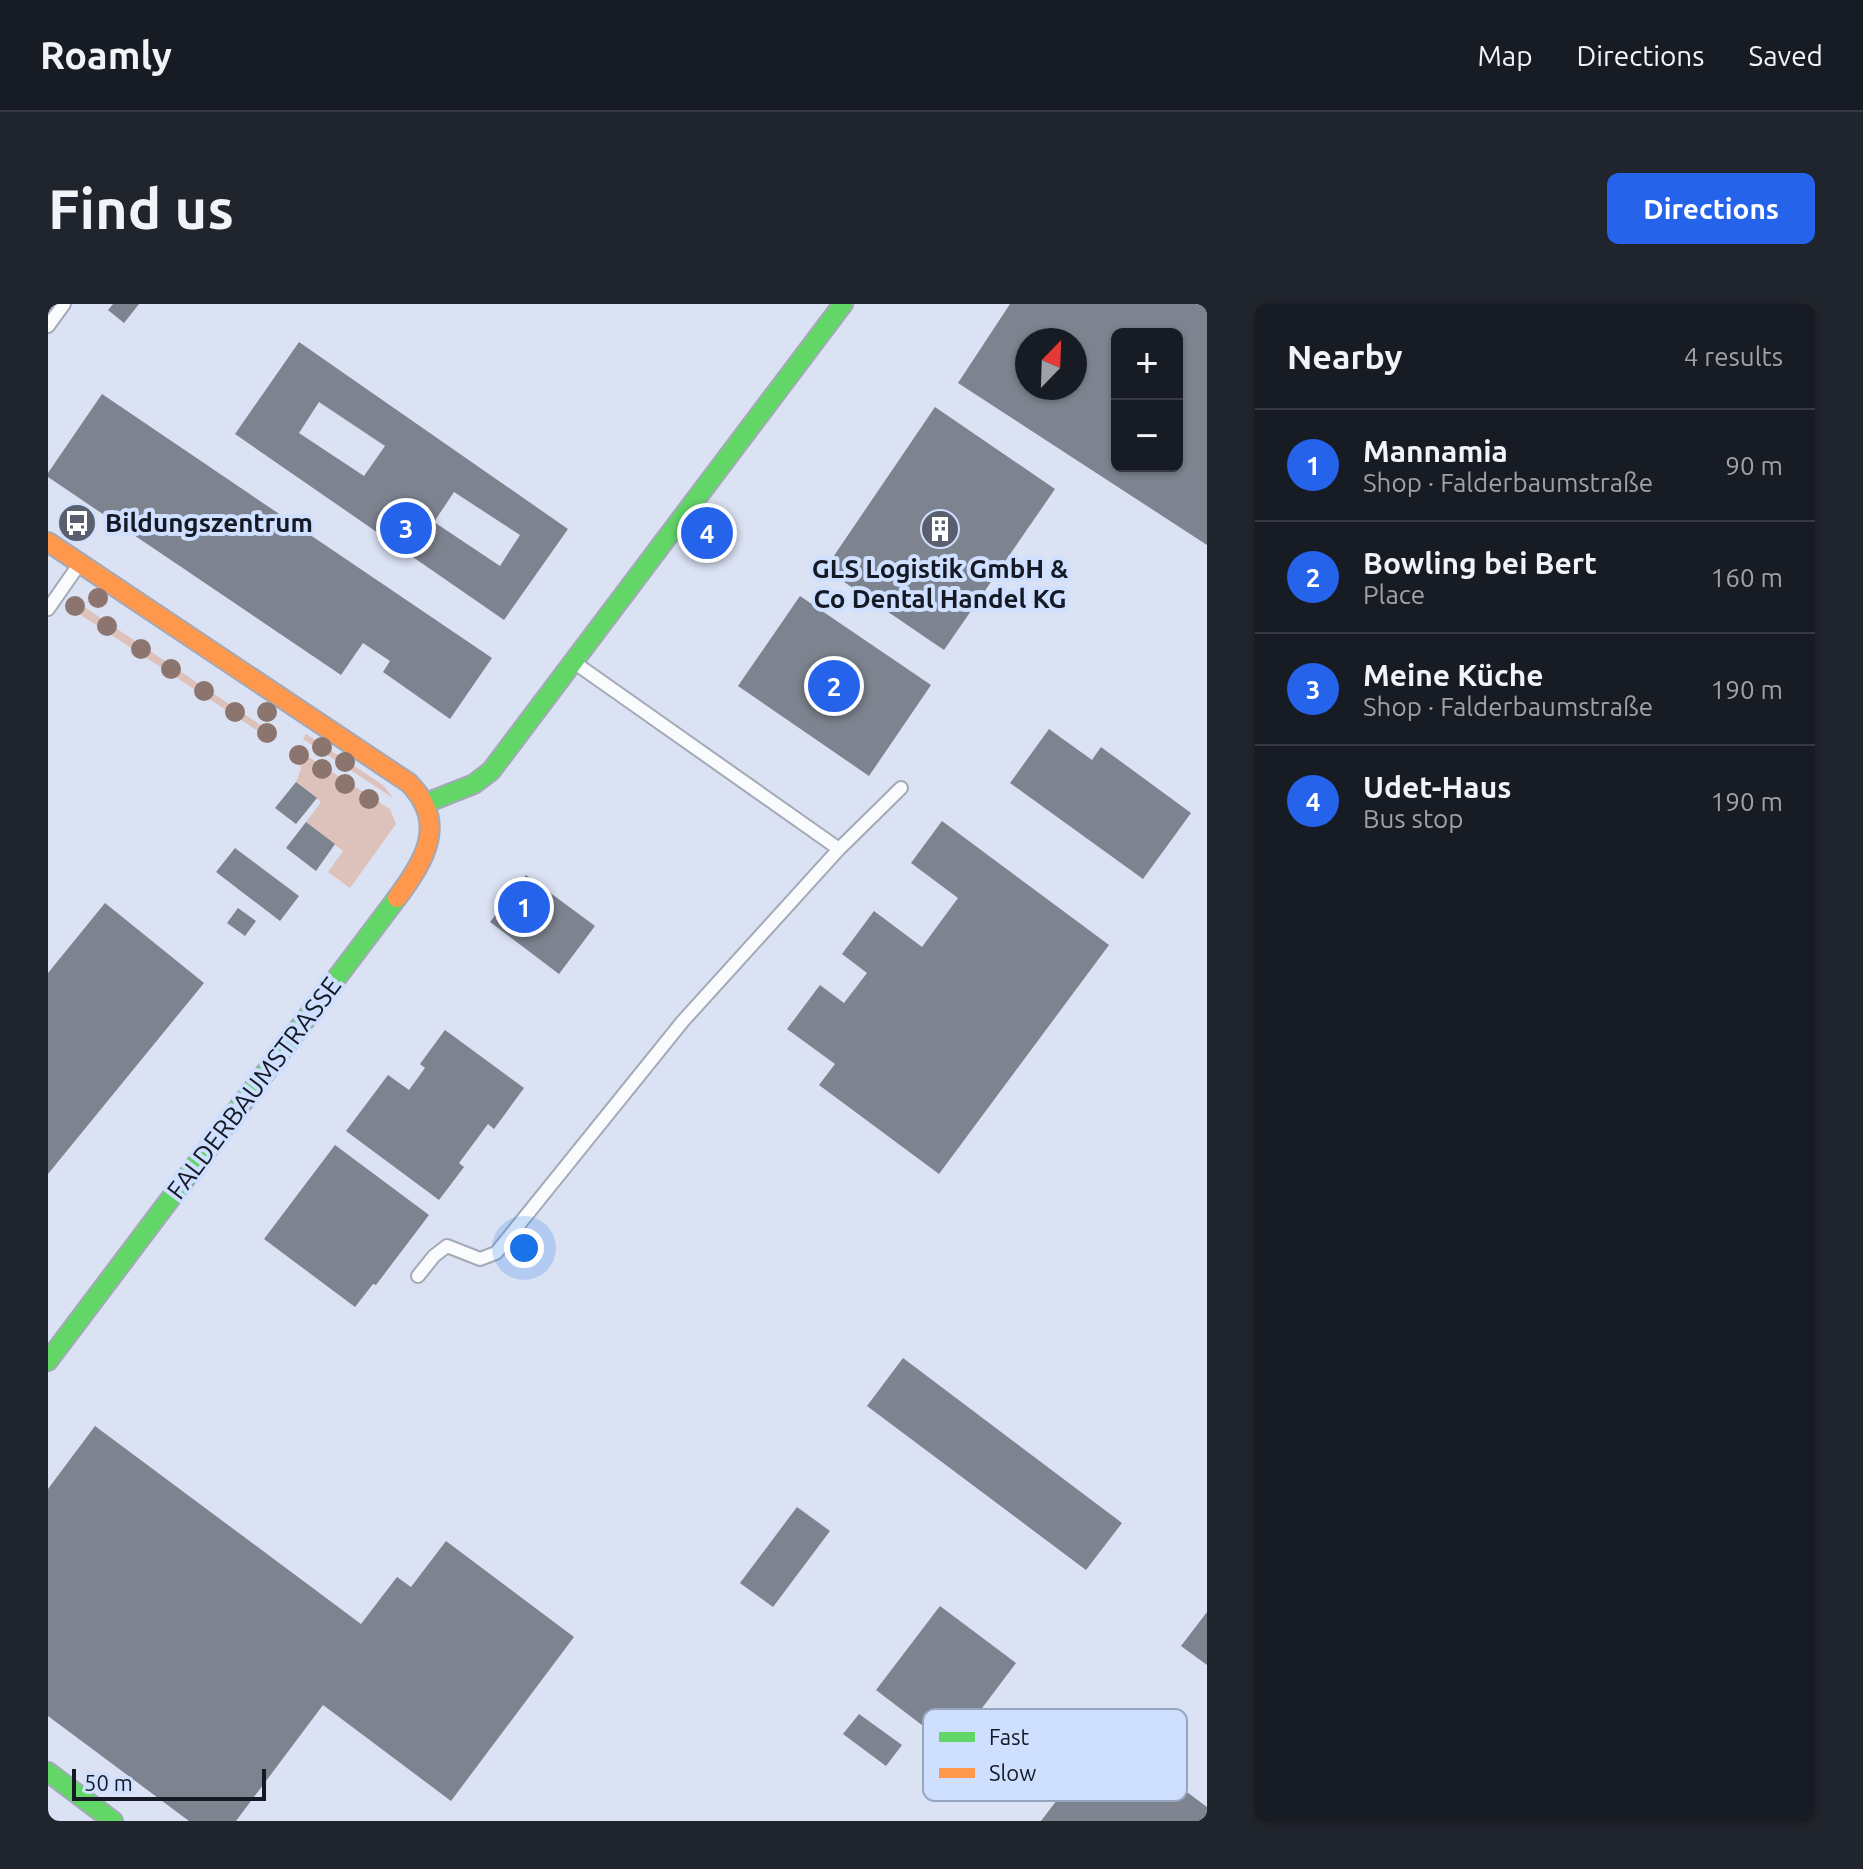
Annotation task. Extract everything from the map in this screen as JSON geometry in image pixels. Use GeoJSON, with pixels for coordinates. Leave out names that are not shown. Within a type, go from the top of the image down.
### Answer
{"type":"FeatureCollection","features":[{"type":"Feature","properties":{"kind":"street"},"geometry":{"type":"LineString","coordinates":[[48,542],[409,783],[426,803],[474,784],[491,771],[843,304]]}},
{"type":"Feature","properties":{"kind":"street","name":"FALDERBAUMSTRASSE"},"geometry":{"type":"LineString","coordinates":[[48,1361],[419,868],[429,839],[430,818],[426,803]]}},
{"type":"Feature","properties":{"kind":"street"},"geometry":{"type":"LineString","coordinates":[[48,1772],[113,1821]]}},
{"type":"Feature","properties":{"kind":"lane"},"geometry":{"type":"LineString","coordinates":[[48,326],[64,304]]}},
{"type":"Feature","properties":{"kind":"lane"},"geometry":{"type":"LineString","coordinates":[[48,609],[80,563]]}},
{"type":"Feature","properties":{"kind":"lane"},"geometry":{"type":"LineString","coordinates":[[573,662],[839,849]]}},
{"type":"Feature","properties":{"kind":"lane"},"geometry":{"type":"LineString","coordinates":[[418,1276],[447,1246],[480,1259],[496,1253],[683,1021],[839,849],[901,788]]}},
{"type":"Feature","properties":{"kind":"shaded area"},"geometry":{"type":"Polygon","coordinates":[[[74,600],[271,732],[267,737],[67,606],[74,600]]]}},
{"type":"Feature","properties":{"kind":"shaded area"},"geometry":{"type":"Polygon","coordinates":[[[306,734],[383,785],[393,798],[303,739],[306,734]]]}},
{"type":"Feature","properties":{"kind":"shaded area"},"geometry":{"type":"Polygon","coordinates":[[[296,749],[390,809],[396,824],[350,888],[328,872],[343,851],[306,822],[321,802],[296,782],[301,769],[296,749]]]}},
{"type":"Feature","properties":{"kind":"building"},"geometry":{"type":"Polygon","coordinates":[[[113,304],[139,304],[124,323],[108,310],[113,304]]]}},
{"type":"Feature","properties":{"kind":"building"},"geometry":{"type":"Polygon","coordinates":[[[1010,304],[1207,304],[1207,545],[958,383],[1010,304]]]}},
{"type":"Feature","properties":{"kind":"building"},"geometry":{"type":"Polygon","coordinates":[[[299,342],[568,529],[504,620],[235,434],[299,342]],[[319,402],[299,433],[364,476],[385,446],[319,402]],[[454,492],[434,522],[500,566],[520,535],[454,492]]]}},
{"type":"Feature","properties":{"kind":"building"},"geometry":{"type":"Polygon","coordinates":[[[102,394],[492,658],[450,719],[383,672],[390,661],[363,643],[341,675],[48,477],[102,394]]]}},
{"type":"Feature","properties":{"kind":"building","name":"GLS Logistik GmbH & Co Dental Handel KG"},"geometry":{"type":"Polygon","coordinates":[[[935,407],[1055,489],[944,650],[825,569],[935,407]]]}},
{"type":"Feature","properties":{"kind":"building"},"geometry":{"type":"Polygon","coordinates":[[[800,596],[931,685],[869,776],[738,686],[800,596]]]}},
{"type":"Feature","properties":{"kind":"building"},"geometry":{"type":"Polygon","coordinates":[[[1049,729],[1092,760],[1101,747],[1191,813],[1143,879],[1010,783],[1049,729]]]}},
{"type":"Feature","properties":{"kind":"building"},"geometry":{"type":"Polygon","coordinates":[[[296,782],[317,798],[296,824],[275,808],[296,782]]]}},
{"type":"Feature","properties":{"kind":"building"},"geometry":{"type":"Polygon","coordinates":[[[942,821],[1109,945],[939,1174],[819,1085],[835,1064],[787,1029],[820,985],[844,1003],[867,973],[842,954],[874,911],[922,947],[958,898],[911,863],[942,821]]]}},
{"type":"Feature","properties":{"kind":"building"},"geometry":{"type":"Polygon","coordinates":[[[306,822],[335,844],[316,871],[286,848],[306,822]]]}},
{"type":"Feature","properties":{"kind":"building"},"geometry":{"type":"Polygon","coordinates":[[[235,848],[299,896],[280,921],[216,872],[235,848]]]}},
{"type":"Feature","properties":{"kind":"building"},"geometry":{"type":"Polygon","coordinates":[[[526,875],[595,926],[559,974],[490,922],[526,875]]]}},
{"type":"Feature","properties":{"kind":"building"},"geometry":{"type":"Polygon","coordinates":[[[105,903],[204,983],[48,1174],[48,973],[105,903]]]}},
{"type":"Feature","properties":{"kind":"building"},"geometry":{"type":"Polygon","coordinates":[[[238,908],[256,921],[245,936],[227,923],[238,908]]]}},
{"type":"Feature","properties":{"kind":"building"},"geometry":{"type":"Polygon","coordinates":[[[445,1030],[524,1088],[494,1129],[488,1124],[459,1163],[464,1167],[439,1200],[346,1131],[388,1075],[409,1090],[425,1068],[420,1064],[445,1030]]]}},
{"type":"Feature","properties":{"kind":"building"},"geometry":{"type":"Polygon","coordinates":[[[335,1145],[429,1215],[376,1285],[373,1284],[355,1307],[264,1239],[335,1145]]]}},
{"type":"Feature","properties":{"kind":"building"},"geometry":{"type":"Polygon","coordinates":[[[903,1358],[1122,1523],[1086,1570],[867,1406],[903,1358]]]}},
{"type":"Feature","properties":{"kind":"building"},"geometry":{"type":"Polygon","coordinates":[[[95,1426],[361,1624],[397,1577],[411,1587],[446,1541],[574,1637],[451,1801],[323,1705],[236,1821],[189,1821],[48,1716],[48,1489],[95,1426]]]}},
{"type":"Feature","properties":{"kind":"building"},"geometry":{"type":"Polygon","coordinates":[[[797,1507],[830,1531],[773,1607],[740,1583],[797,1507]]]}},
{"type":"Feature","properties":{"kind":"building"},"geometry":{"type":"Polygon","coordinates":[[[940,1606],[1016,1663],[981,1709],[923,1709],[923,1726],[876,1690],[940,1606]]]}},
{"type":"Feature","properties":{"kind":"building"},"geometry":{"type":"Polygon","coordinates":[[[1207,1612],[1207,1665],[1181,1646],[1207,1612]]]}},
{"type":"Feature","properties":{"kind":"building"},"geometry":{"type":"Polygon","coordinates":[[[859,1714],[902,1745],[886,1766],[843,1734],[859,1714]]]}},
{"type":"Feature","properties":{"kind":"building"},"geometry":{"type":"Polygon","coordinates":[[[1187,1792],[1207,1807],[1207,1821],[1041,1821],[1056,1801],[1187,1801],[1187,1792]]]}},
{"type":"Feature","properties":{"kind":"traffic: fast"},"geometry":{"type":"LineString","coordinates":[[426,803],[474,784],[491,771],[843,304]]}},
{"type":"Feature","properties":{"kind":"traffic: fast"},"geometry":{"type":"LineString","coordinates":[[48,1361],[397,898]]}},
{"type":"Feature","properties":{"kind":"traffic: fast"},"geometry":{"type":"LineString","coordinates":[[48,1772],[113,1821]]}},
{"type":"Feature","properties":{"kind":"traffic: slow"},"geometry":{"type":"LineString","coordinates":[[48,542],[409,783],[428,812],[430,827],[423,855],[397,898]]}},
{"type":"Feature","properties":{"kind":"place","name":"Bildungszentrum"},"geometry":{"type":"Point","coordinates":[77,523]}},
{"type":"Feature","properties":{"kind":"place","name":"Meine Küche"},"geometry":{"type":"Point","coordinates":[406,528]}},
{"type":"Feature","properties":{"kind":"place","name":"GLS Logistik GmbH & Co Dental Handel KG"},"geometry":{"type":"Point","coordinates":[940,529]}},
{"type":"Feature","properties":{"kind":"place","name":"Udet-Haus"},"geometry":{"type":"Point","coordinates":[707,533]}},
{"type":"Feature","properties":{"kind":"place","name":"Bowling bei Bert"},"geometry":{"type":"Point","coordinates":[834,686]}},
{"type":"Feature","properties":{"kind":"place","name":"Mannamia"},"geometry":{"type":"Point","coordinates":[524,907]}}]}
